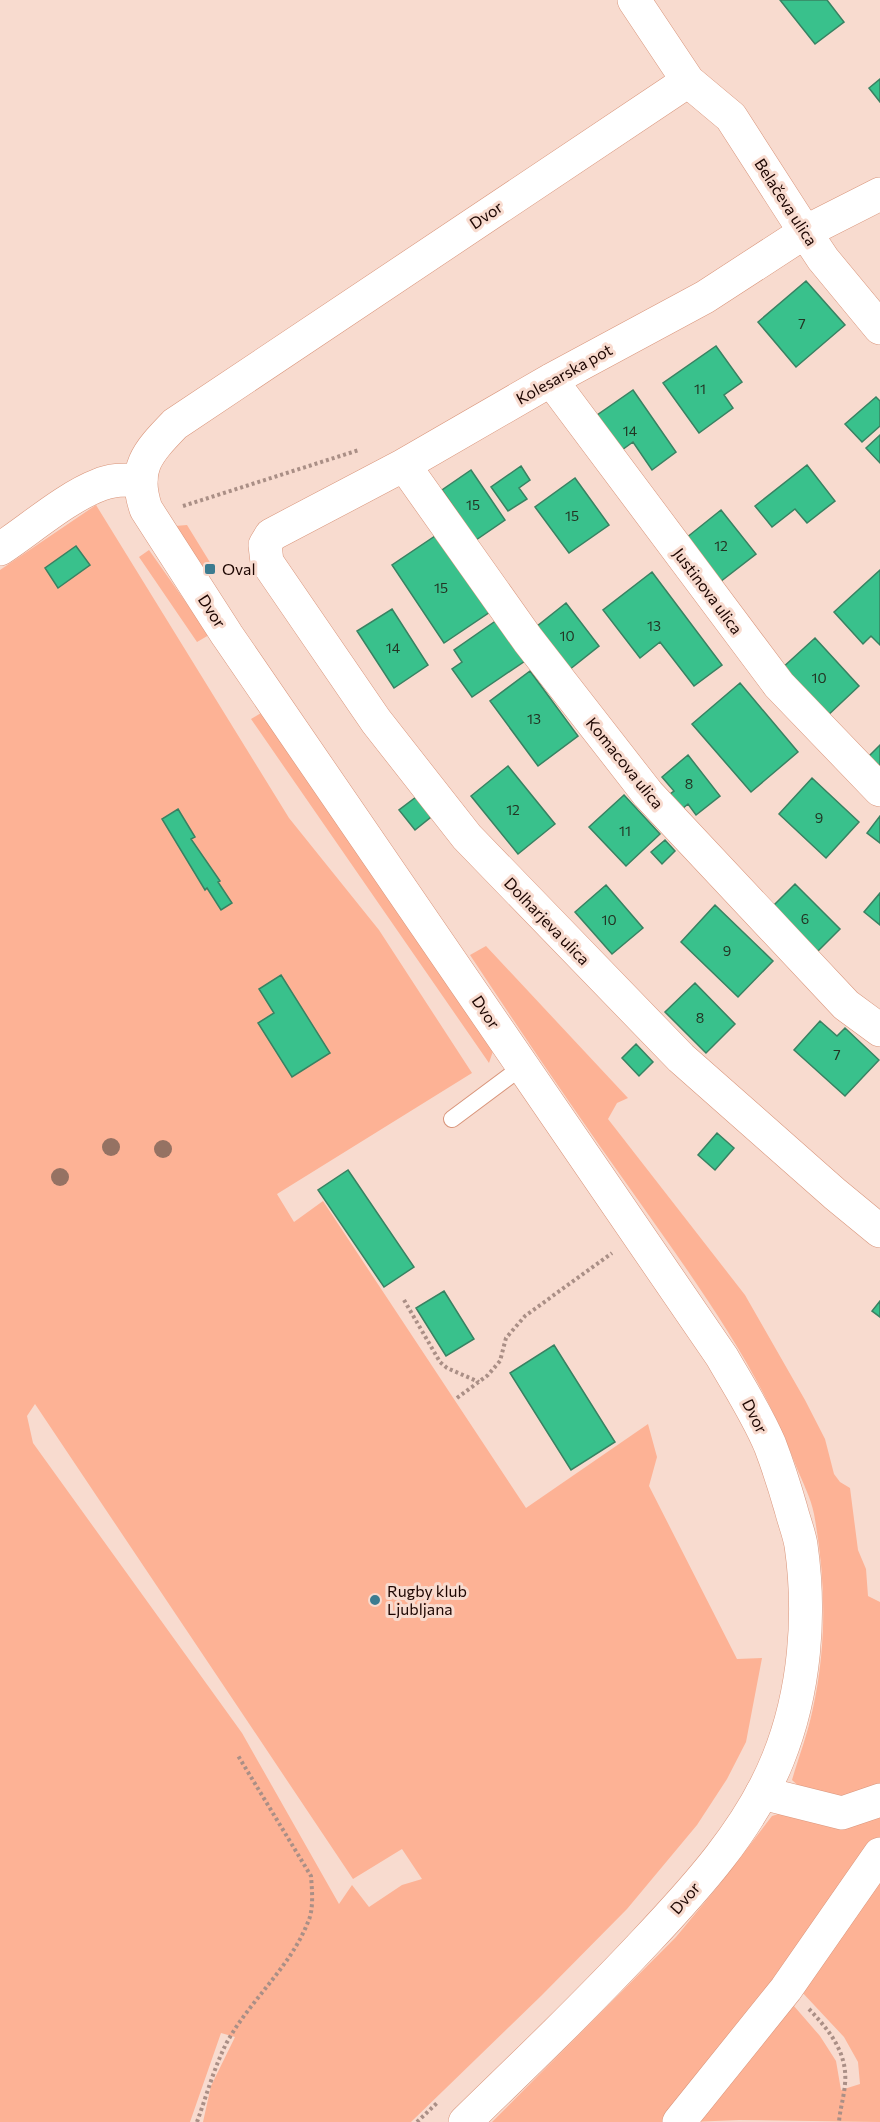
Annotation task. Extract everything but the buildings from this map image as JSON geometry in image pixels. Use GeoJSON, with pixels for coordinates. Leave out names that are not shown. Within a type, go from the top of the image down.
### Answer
{"type":"FeatureCollection","features":[{"type":"Feature","properties":{"kind":"street","name":"Belačeva ulica"},"geometry":{"type":"LineString","coordinates":[[634,0],[688,81],[731,117],[823,259],[880,328]]}},
{"type":"Feature","properties":{"kind":"street","name":"Dvor"},"geometry":{"type":"LineString","coordinates":[[465,2122],[598,1992],[668,1918],[712,1867],[762,1793],[778,1760],[798,1693],[804,1645],[805,1609],[800,1544],[785,1488],[769,1443],[722,1357],[227,635],[146,509],[141,494],[141,480],[143,463],[152,448],[176,424],[688,81]]}},
{"type":"Feature","properties":{"kind":"street","name":"Kolesarska pot"},"geometry":{"type":"LineString","coordinates":[[267,562],[265,545],[271,536],[404,465],[551,380],[705,297],[806,232],[880,194]]}},
{"type":"Feature","properties":{"kind":"street","name":"Justinova ulica"},"geometry":{"type":"LineString","coordinates":[[551,380],[779,685],[880,790]]}},
{"type":"Feature","properties":{"kind":"street","name":"Komacova ulica"},"geometry":{"type":"LineString","coordinates":[[404,465],[528,640],[648,794],[846,1005],[880,1030]]}},
{"type":"Feature","properties":{"kind":"street"},"geometry":{"type":"LineString","coordinates":[[0,549],[82,493],[100,484],[116,480],[141,480]]}},
{"type":"Feature","properties":{"kind":"street","name":"Dolharjeva ulica"},"geometry":{"type":"LineString","coordinates":[[267,562],[376,721],[467,837],[681,1058],[880,1231]]}},
{"type":"Feature","properties":{"kind":"street"},"geometry":{"type":"LineString","coordinates":[[762,1793],[842,1813],[880,1800]]}},
{"type":"Feature","properties":{"kind":"street"},"geometry":{"type":"LineString","coordinates":[[679,2122],[786,1989],[880,1854]]}},
{"type":"Feature","properties":{"kind":"lane"},"geometry":{"type":"LineString","coordinates":[[452,1119],[523,1066]]}},
{"type":"Feature","properties":{"kind":"path"},"geometry":{"type":"LineString","coordinates":[[457,1398],[480,1383],[500,1361],[506,1338],[525,1316],[613,1252],[619,1262]]}},
{"type":"Feature","properties":{"kind":"path"},"geometry":{"type":"LineString","coordinates":[[404,1300],[440,1362],[447,1368],[480,1383]]}},
{"type":"Feature","properties":{"kind":"path"},"geometry":{"type":"LineString","coordinates":[[197,2122],[226,2045],[254,2002],[291,1954],[309,1920],[311,1902],[311,1876],[237,1754]]}},
{"type":"Feature","properties":{"kind":"path"},"geometry":{"type":"LineString","coordinates":[[786,1989],[825,2026],[838,2045],[844,2065],[845,2084],[839,2122]]}},
{"type":"Feature","properties":{"kind":"path"},"geometry":{"type":"LineString","coordinates":[[417,2122],[442,2098]]}},
{"type":"Feature","properties":{"kind":"shaded area"},"geometry":{"type":"Polygon","coordinates":[[[96,505],[289,818],[379,930],[472,1073],[277,1194],[294,1222],[323,1201],[526,1508],[648,1424],[657,1457],[649,1486],[737,1659],[762,1658],[746,1742],[727,1779],[697,1825],[627,1909],[411,2122],[203,2122],[211,2086],[235,2037],[221,2033],[190,2122],[0,2122],[0,570],[96,505]],[[35,1404],[27,1416],[33,1443],[242,1733],[339,1904],[352,1885],[369,1907],[402,1885],[422,1879],[402,1849],[353,1879],[35,1404]]]}},
{"type":"Feature","properties":{"kind":"shaded area"},"geometry":{"type":"Polygon","coordinates":[[[187,525],[211,564],[204,568],[175,526],[187,525]]]}},
{"type":"Feature","properties":{"kind":"shaded area"},"geometry":{"type":"Polygon","coordinates":[[[149,550],[209,635],[197,642],[139,557],[149,550]]]}},
{"type":"Feature","properties":{"kind":"shaded area"},"geometry":{"type":"Polygon","coordinates":[[[261,713],[493,1051],[489,1063],[251,719],[261,713]]]}},
{"type":"Feature","properties":{"kind":"shaded area"},"geometry":{"type":"Polygon","coordinates":[[[486,946],[628,1098],[617,1103],[608,1119],[745,1295],[825,1439],[834,1474],[840,1482],[850,1488],[858,1550],[866,1569],[868,1596],[880,1602],[880,1788],[838,1801],[803,1790],[792,1780],[813,1708],[823,1636],[821,1563],[809,1496],[781,1429],[744,1358],[677,1256],[470,955],[486,946]]]}},
{"type":"Feature","properties":{"kind":"shaded area"},"geometry":{"type":"Polygon","coordinates":[[[792,1810],[880,1810],[880,1842],[670,2122],[492,2122],[676,1937],[772,1816],[792,1810]]]}},
{"type":"Feature","properties":{"kind":"shaded area"},"geometry":{"type":"Polygon","coordinates":[[[880,1868],[880,2122],[739,2120],[690,2122],[787,1998],[820,2036],[836,2061],[841,2090],[860,2084],[858,2062],[844,2037],[800,1990],[880,1868]]]}},
{"type":"Feature","properties":{"kind":"place","name":"Oval"},"geometry":{"type":"Point","coordinates":[210,569]}},
{"type":"Feature","properties":{"kind":"place","name":"Rugby klub Ljubljana"},"geometry":{"type":"Point","coordinates":[375,1600]}}]}
